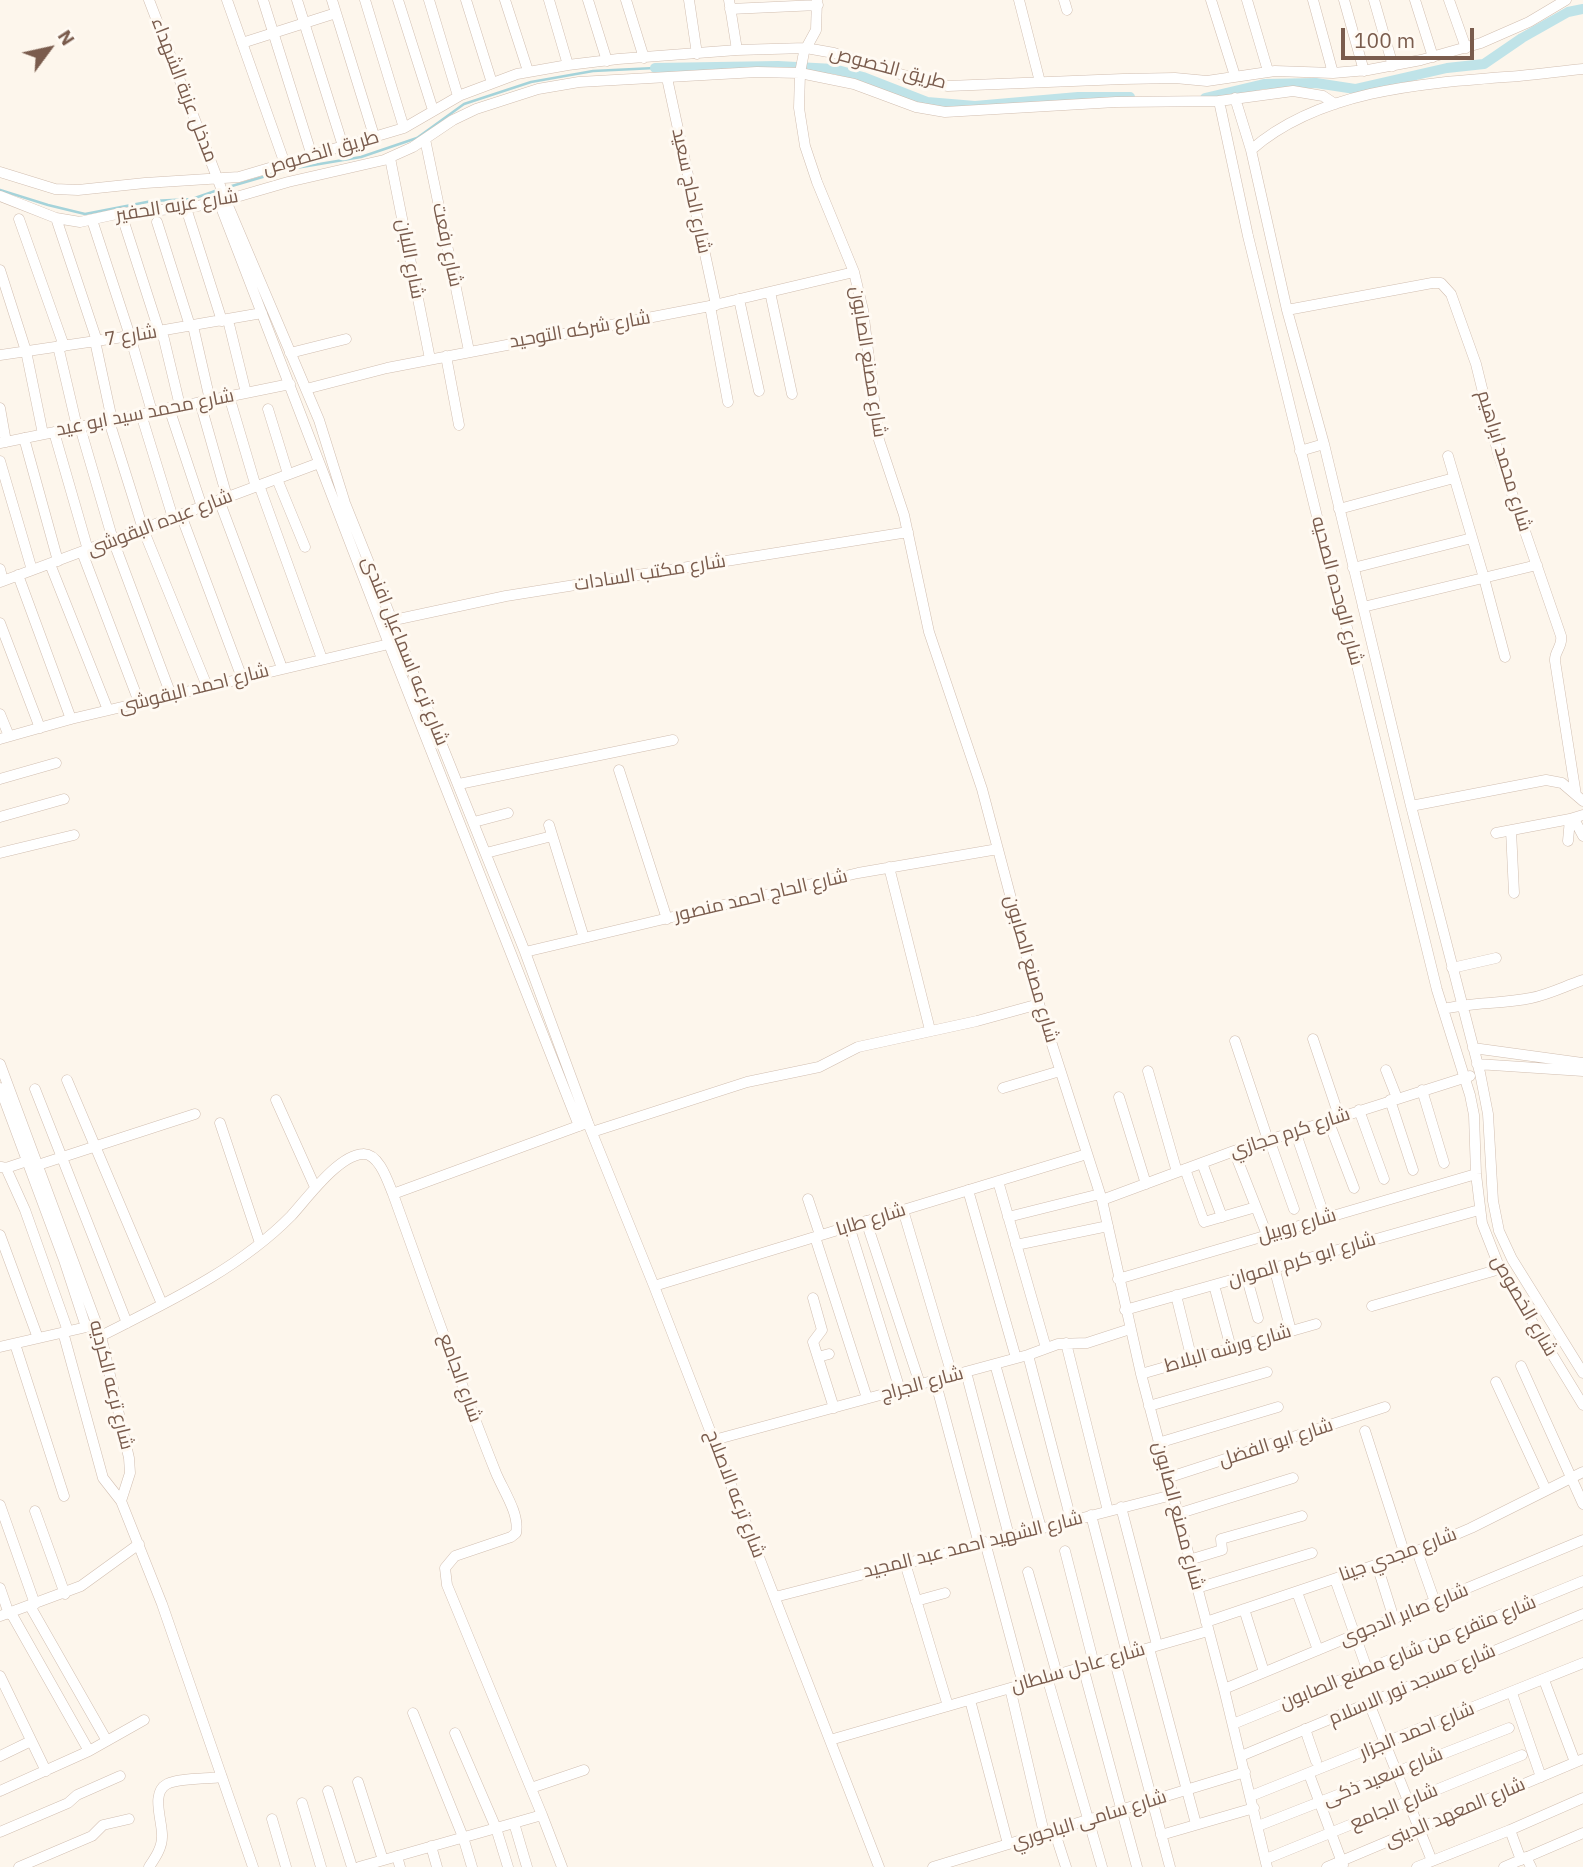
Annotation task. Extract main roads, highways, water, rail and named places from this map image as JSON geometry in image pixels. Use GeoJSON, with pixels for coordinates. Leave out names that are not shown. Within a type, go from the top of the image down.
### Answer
{"type":"FeatureCollection","features":[{"type":"Feature","properties":{"kind":"waterway"},"geometry":{"type":"LineString","coordinates":[[1205,98],[1264,84],[1316,83],[1355,89],[1447,68],[1484,64],[1522,38],[1568,12],[1583,9]]}},
{"type":"Feature","properties":{"kind":"waterway"},"geometry":{"type":"LineString","coordinates":[[655,68],[778,66],[834,69],[863,77],[927,102],[975,106],[1078,97],[1130,97]]}},
{"type":"Feature","properties":{"kind":"waterway"},"geometry":{"type":"LineString","coordinates":[[225,188],[290,169],[361,157],[417,138],[464,104],[531,82],[593,71],[655,68]]}},
{"type":"Feature","properties":{"kind":"waterway"},"geometry":{"type":"LineString","coordinates":[[0,190],[85,214],[152,201],[192,199],[218,190]]}}]}
